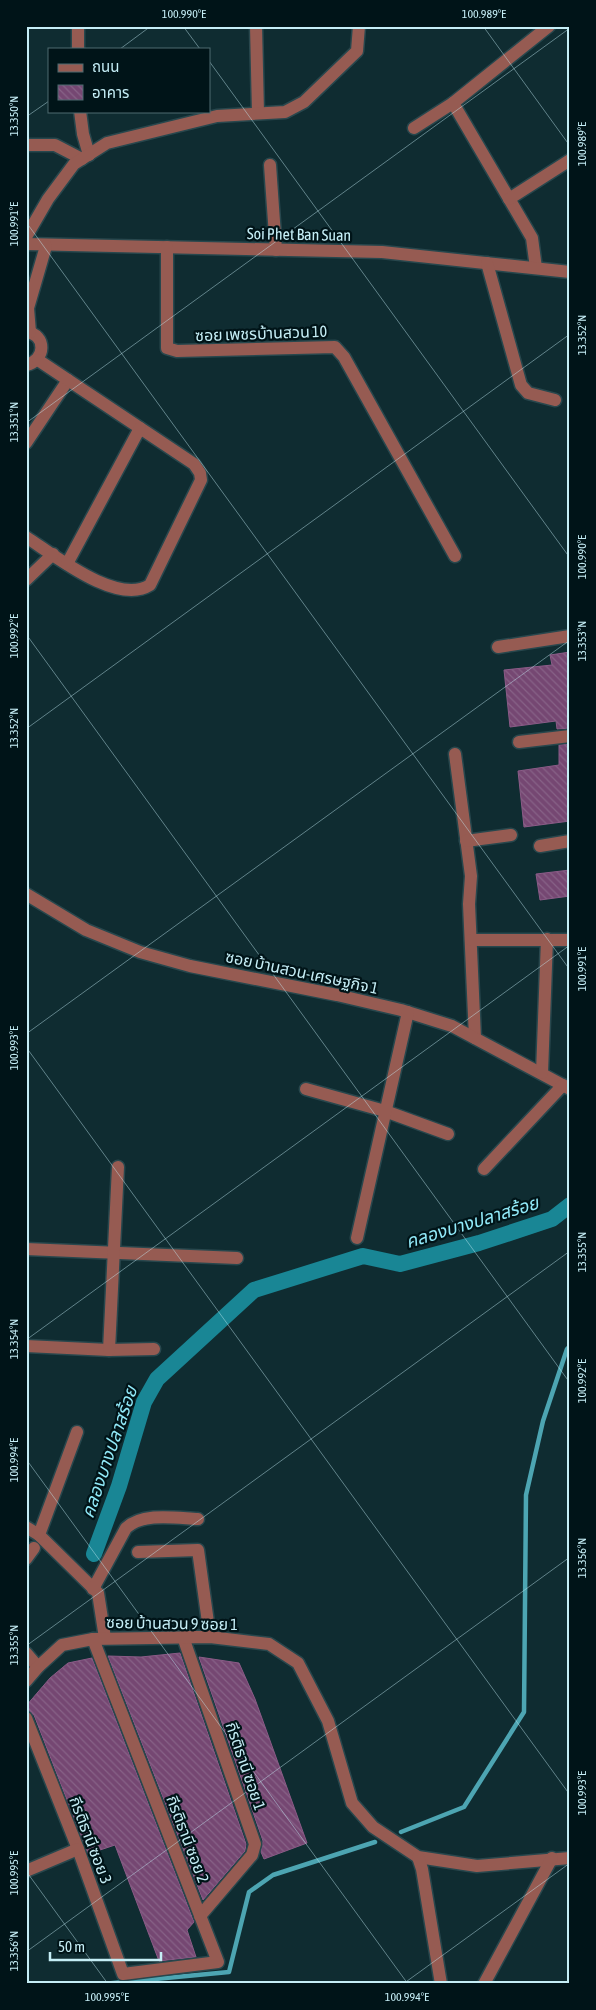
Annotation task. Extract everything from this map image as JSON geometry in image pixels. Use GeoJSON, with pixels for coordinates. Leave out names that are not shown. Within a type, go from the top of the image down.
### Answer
{"type":"FeatureCollection","features":[{"type":"Feature","properties":{"kind":"street"},"geometry":{"type":"LineString","coordinates":[[78,26],[78,48]]}},
{"type":"Feature","properties":{"kind":"street"},"geometry":{"type":"LineString","coordinates":[[256,26],[258,113]]}},
{"type":"Feature","properties":{"kind":"street"},"geometry":{"type":"LineString","coordinates":[[26,238],[48,199],[74,164],[107,143],[208,118],[285,112],[304,102],[357,51],[359,26]]}},
{"type":"Feature","properties":{"kind":"street"},"geometry":{"type":"LineString","coordinates":[[414,128],[452,103],[549,26]]}},
{"type":"Feature","properties":{"kind":"street"},"geometry":{"type":"LineString","coordinates":[[452,103],[532,238],[536,268]]}},
{"type":"Feature","properties":{"kind":"street"},"geometry":{"type":"LineString","coordinates":[[80,112],[86,157]]}},
{"type":"Feature","properties":{"kind":"street"},"geometry":{"type":"LineString","coordinates":[[26,145],[55,145],[86,157]]}},
{"type":"Feature","properties":{"kind":"street"},"geometry":{"type":"LineString","coordinates":[[509,199],[570,160]]}},
{"type":"Feature","properties":{"kind":"street"},"geometry":{"type":"LineString","coordinates":[[270,165],[276,250]]}},
{"type":"Feature","properties":{"kind":"street","name":"Soi Phet Ban Suan"},"geometry":{"type":"LineString","coordinates":[[26,244],[46,246],[382,252],[570,272]]}},
{"type":"Feature","properties":{"kind":"street"},"geometry":{"type":"LineString","coordinates":[[26,537],[88,578],[128,590],[143,590],[150,585],[201,480],[200,473],[194,464],[68,380],[32,362],[42,352],[42,344],[37,336],[28,332],[28,308],[46,246]]}},
{"type":"Feature","properties":{"kind":"street","name":"ซอย เพชรบ้านสวน 10"},"geometry":{"type":"LineString","coordinates":[[167,247],[167,348],[177,351],[335,347],[344,358],[455,556]]}},
{"type":"Feature","properties":{"kind":"street"},"geometry":{"type":"LineString","coordinates":[[487,263],[521,384],[528,393],[555,400]]}},
{"type":"Feature","properties":{"kind":"street"},"geometry":{"type":"LineString","coordinates":[[26,443],[68,380]]}},
{"type":"Feature","properties":{"kind":"street"},"geometry":{"type":"LineString","coordinates":[[67,564],[140,428]]}},
{"type":"Feature","properties":{"kind":"street"},"geometry":{"type":"LineString","coordinates":[[26,580],[53,554]]}},
{"type":"Feature","properties":{"kind":"street"},"geometry":{"type":"LineString","coordinates":[[498,647],[570,636]]}},
{"type":"Feature","properties":{"kind":"street"},"geometry":{"type":"LineString","coordinates":[[518,742],[570,736]]}},
{"type":"Feature","properties":{"kind":"street"},"geometry":{"type":"LineString","coordinates":[[455,754],[471,876],[469,904],[475,1038]]}},
{"type":"Feature","properties":{"kind":"street"},"geometry":{"type":"LineString","coordinates":[[466,841],[511,835]]}},
{"type":"Feature","properties":{"kind":"street"},"geometry":{"type":"LineString","coordinates":[[540,846],[570,841]]}},
{"type":"Feature","properties":{"kind":"street","name":"ซอย บ้านสวน-เศรษฐกิจ 1"},"geometry":{"type":"LineString","coordinates":[[26,894],[86,930],[140,952],[190,966],[337,995],[408,1012],[452,1026],[566,1087]]}},
{"type":"Feature","properties":{"kind":"street"},"geometry":{"type":"LineString","coordinates":[[542,1073],[547,939]]}},
{"type":"Feature","properties":{"kind":"street"},"geometry":{"type":"LineString","coordinates":[[471,940],[570,940]]}},
{"type":"Feature","properties":{"kind":"street"},"geometry":{"type":"LineString","coordinates":[[357,1238],[408,1012]]}},
{"type":"Feature","properties":{"kind":"street"},"geometry":{"type":"LineString","coordinates":[[484,1170],[566,1087]]}},
{"type":"Feature","properties":{"kind":"street"},"geometry":{"type":"LineString","coordinates":[[306,1089],[385,1111],[448,1134]]}},
{"type":"Feature","properties":{"kind":"street"},"geometry":{"type":"LineString","coordinates":[[109,1350],[118,1167]]}},
{"type":"Feature","properties":{"kind":"street"},"geometry":{"type":"LineString","coordinates":[[26,1249],[237,1258]]}},
{"type":"Feature","properties":{"kind":"street"},"geometry":{"type":"LineString","coordinates":[[26,1346],[109,1350],[154,1349]]}},
{"type":"Feature","properties":{"kind":"street"},"geometry":{"type":"LineString","coordinates":[[39,1535],[77,1432]]}},
{"type":"Feature","properties":{"kind":"street"},"geometry":{"type":"LineString","coordinates":[[26,1527],[39,1535],[93,1589],[126,1528],[133,1521],[158,1518],[198,1518]]}},
{"type":"Feature","properties":{"kind":"street"},"geometry":{"type":"LineString","coordinates":[[26,1559],[34,1548]]}},
{"type":"Feature","properties":{"kind":"street"},"geometry":{"type":"LineString","coordinates":[[138,1552],[198,1550],[210,1637],[183,1637]]}},
{"type":"Feature","properties":{"kind":"street","name":"กีรติธานี ซอย 2"},"geometry":{"type":"LineString","coordinates":[[93,1589],[98,1593],[99,1638],[218,1962],[123,1974]]}},
{"type":"Feature","properties":{"kind":"street","name":"ซอย บ้านสวน 9 ซอย 1"},"geometry":{"type":"LineString","coordinates":[[26,1681],[38,1666],[62,1645],[99,1638],[183,1637]]}},
{"type":"Feature","properties":{"kind":"street","name":"กีรติธานี ซอย 1"},"geometry":{"type":"LineString","coordinates":[[183,1637],[255,1844],[252,1855],[200,1916]]}},
{"type":"Feature","properties":{"kind":"street","name":"ซอย บ้านสวน 9 ซอย 1"},"geometry":{"type":"LineString","coordinates":[[210,1637],[269,1644],[298,1662],[328,1721],[352,1803],[373,1827],[418,1857],[477,1866],[532,1863],[552,1858],[570,1858]]}},
{"type":"Feature","properties":{"kind":"street"},"geometry":{"type":"LineString","coordinates":[[26,1653],[38,1666]]}},
{"type":"Feature","properties":{"kind":"street","name":"กีรติธานี ซอย 3"},"geometry":{"type":"LineString","coordinates":[[26,1718],[78,1849],[123,1974]]}},
{"type":"Feature","properties":{"kind":"street"},"geometry":{"type":"LineString","coordinates":[[26,1870],[78,1849]]}},
{"type":"Feature","properties":{"kind":"street"},"geometry":{"type":"LineString","coordinates":[[418,1857],[422,1869],[441,1984]]}},
{"type":"Feature","properties":{"kind":"street"},"geometry":{"type":"LineString","coordinates":[[484,1984],[552,1858]]}},
{"type":"Feature","properties":{"kind":"building"},"geometry":{"type":"Polygon","coordinates":[[[570,652],[570,728],[557,729],[556,721],[510,727],[504,670],[552,665],[550,655],[570,652]]]}},
{"type":"Feature","properties":{"kind":"building"},"geometry":{"type":"Polygon","coordinates":[[[570,744],[570,821],[524,827],[518,771],[559,765],[559,745],[570,744]]]}},
{"type":"Feature","properties":{"kind":"building"},"geometry":{"type":"Polygon","coordinates":[[[570,870],[570,896],[540,900],[536,874],[570,870]]]}},
{"type":"Feature","properties":{"kind":"building"},"geometry":{"type":"Polygon","coordinates":[[[180,1653],[246,1844],[245,1851],[203,1900],[108,1656],[141,1657],[180,1653]]]}},
{"type":"Feature","properties":{"kind":"building"},"geometry":{"type":"Polygon","coordinates":[[[199,1657],[239,1663],[255,1699],[307,1843],[264,1859],[261,1852],[263,1841],[199,1657]]]}},
{"type":"Feature","properties":{"kind":"building"},"geometry":{"type":"Polygon","coordinates":[[[92,1658],[194,1922],[187,1930],[196,1957],[159,1961],[115,1845],[88,1854],[34,1715],[26,1710],[26,1706],[50,1678],[68,1663],[92,1658]]]}},
{"type":"Feature","properties":{"kind":"waterway","name":"คลองบางปลาสร้อย"},"geometry":{"type":"LineString","coordinates":[[94,1554],[119,1486],[144,1402],[157,1379],[254,1290],[363,1256],[400,1264],[479,1243],[552,1219],[570,1205]]}},
{"type":"Feature","properties":{"kind":"waterway"},"geometry":{"type":"LineString","coordinates":[[401,1832],[464,1807],[524,1712],[526,1495],[543,1421],[567,1349],[570,1346]]}},
{"type":"Feature","properties":{"kind":"waterway"},"geometry":{"type":"LineString","coordinates":[[103,1984],[229,1972],[249,1892],[273,1875],[375,1842]]}}]}
